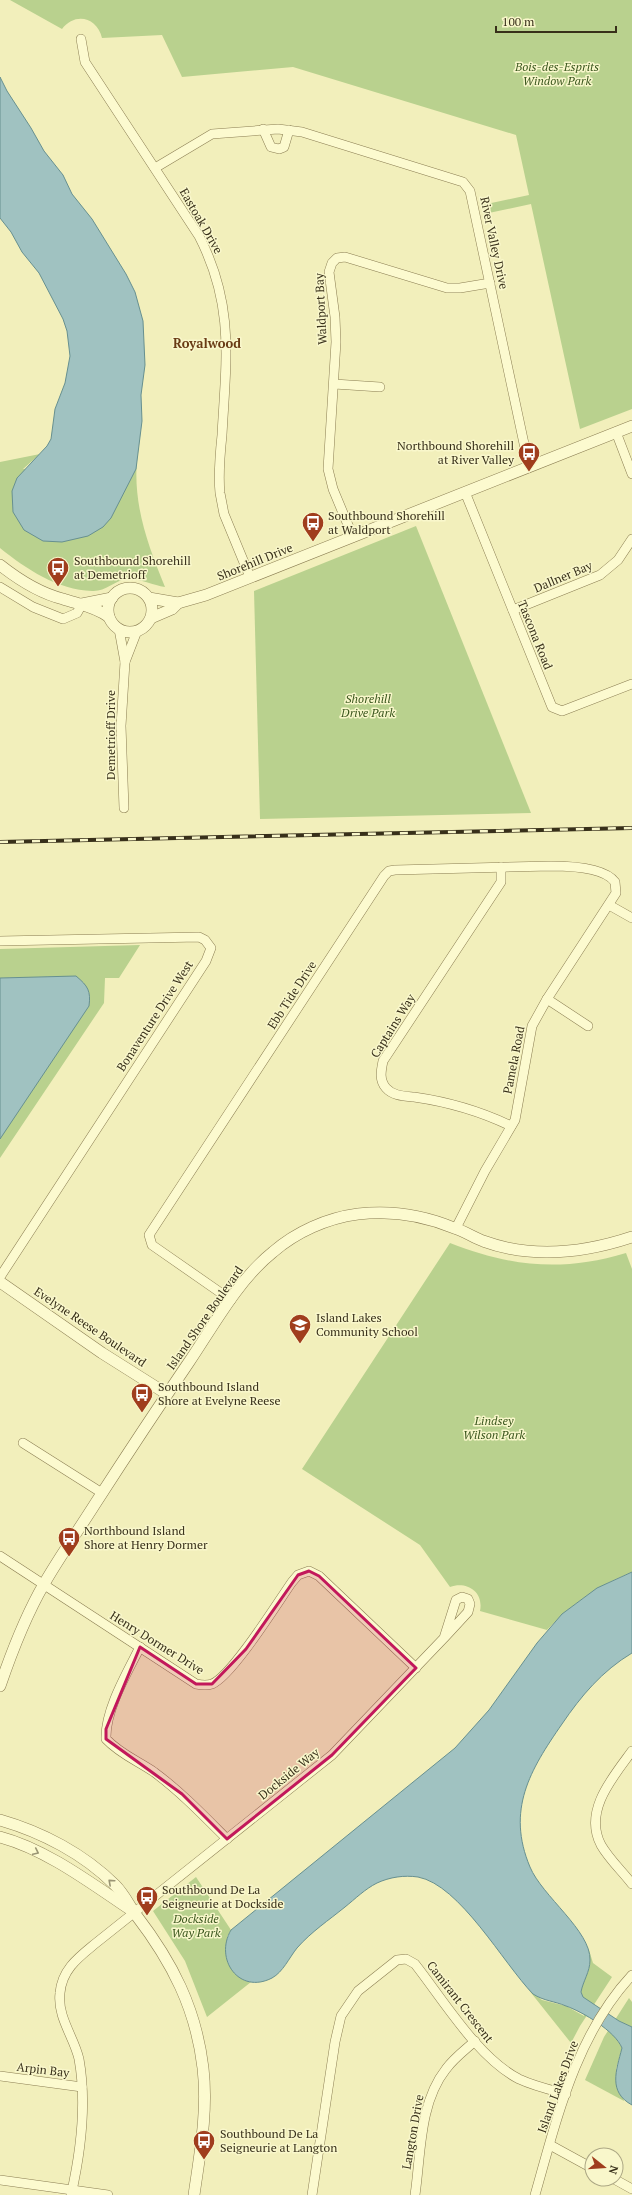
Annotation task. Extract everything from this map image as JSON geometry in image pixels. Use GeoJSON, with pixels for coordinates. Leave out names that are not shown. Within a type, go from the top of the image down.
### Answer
{"type":"FeatureCollection","features":[{"type":"Feature","properties":{"kind":"street","name":"Eastoak Drive"},"geometry":{"type":"LineString","coordinates":[[81,38],[85,62],[199,236],[212,264],[221,291],[225,320],[226,350],[219,484],[224,514],[250,577]]}},
{"type":"Feature","properties":{"kind":"street","name":"River Valley Drive"},"geometry":{"type":"LineString","coordinates":[[155,168],[208,135],[263,129],[288,130],[302,132],[463,182],[470,191],[530,467]]}},
{"type":"Feature","properties":{"kind":"street"},"geometry":{"type":"LineString","coordinates":[[263,129],[266,139],[271,146],[279,149],[284,147],[288,130]]}},
{"type":"Feature","properties":{"kind":"street","name":"Waldport Bay"},"geometry":{"type":"LineString","coordinates":[[353,537],[333,489],[328,469],[334,384],[335,316],[329,272],[332,263],[338,258],[345,257],[447,288],[460,288],[490,283]]}},
{"type":"Feature","properties":{"kind":"street"},"geometry":{"type":"LineString","coordinates":[[334,384],[380,387]]}},
{"type":"Feature","properties":{"kind":"street","name":"Shorehill Drive"},"geometry":{"type":"LineString","coordinates":[[82,604],[112,598],[121,590],[132,588],[140,590],[149,598],[178,603],[212,593],[632,426]]}},
{"type":"Feature","properties":{"kind":"street"},"geometry":{"type":"LineString","coordinates":[[616,432],[632,474]]}},
{"type":"Feature","properties":{"kind":"street","name":"Tascona Road"},"geometry":{"type":"LineString","coordinates":[[465,492],[549,701],[556,710],[571,708],[632,684]]}},
{"type":"Feature","properties":{"kind":"street","name":"Dallner Bay"},"geometry":{"type":"LineString","coordinates":[[513,610],[600,574],[618,560],[632,539]]}},
{"type":"Feature","properties":{"kind":"street","name":"Shorehill Drive"},"geometry":{"type":"LineString","coordinates":[[0,565],[17,578],[42,592],[82,604],[109,617],[119,629]]}},
{"type":"Feature","properties":{"kind":"street"},"geometry":{"type":"LineString","coordinates":[[0,587],[33,607],[63,619],[77,613],[82,604]]}},
{"type":"Feature","properties":{"kind":"street"},"geometry":{"type":"LineString","coordinates":[[109,617],[109,605],[112,598]]}},
{"type":"Feature","properties":{"kind":"street"},"geometry":{"type":"LineString","coordinates":[[149,598],[153,608],[151,618]]}},
{"type":"Feature","properties":{"kind":"street","name":"Shorehill Drive"},"geometry":{"type":"LineString","coordinates":[[137,631],[146,626],[151,618],[172,609],[178,603]]}},
{"type":"Feature","properties":{"kind":"street"},"geometry":{"type":"LineString","coordinates":[[119,629],[129,632],[137,631]]}},
{"type":"Feature","properties":{"kind":"street","name":"Demetrioff Drive"},"geometry":{"type":"LineString","coordinates":[[119,629],[125,662],[121,726],[124,808]]}},
{"type":"Feature","properties":{"kind":"street","name":"Demetrioff Drive"},"geometry":{"type":"LineString","coordinates":[[125,662],[137,631]]}},
{"type":"Feature","properties":{"kind":"street","name":"Ebb Tide Drive"},"geometry":{"type":"LineString","coordinates":[[231,1300],[152,1245],[149,1235],[153,1226],[384,876],[389,871],[395,870],[501,867],[577,867],[604,873],[615,882]]}},
{"type":"Feature","properties":{"kind":"street","name":"Captains Way"},"geometry":{"type":"LineString","coordinates":[[501,867],[501,882],[383,1061],[380,1072],[386,1088],[396,1094],[460,1105],[511,1126]]}},
{"type":"Feature","properties":{"kind":"street","name":"Pamela Road"},"geometry":{"type":"LineString","coordinates":[[456,1228],[485,1171],[511,1126],[516,1113],[532,1026],[547,999],[616,893],[615,882]]}},
{"type":"Feature","properties":{"kind":"street"},"geometry":{"type":"LineString","coordinates":[[609,905],[632,918]]}},
{"type":"Feature","properties":{"kind":"street","name":"Bonaventure Drive West"},"geometry":{"type":"LineString","coordinates":[[0,941],[198,938],[206,940],[211,948],[206,961],[0,1277]]}},
{"type":"Feature","properties":{"kind":"street"},"geometry":{"type":"LineString","coordinates":[[547,999],[588,1026]]}},
{"type":"Feature","properties":{"kind":"street","name":"Island Shore Boulevard"},"geometry":{"type":"LineString","coordinates":[[0,1686],[16,1642],[44,1585],[102,1493],[231,1300],[250,1275],[272,1252],[302,1232],[329,1220],[358,1214],[403,1213],[456,1228],[483,1241],[552,1253],[606,1246],[632,1237]]}},
{"type":"Feature","properties":{"kind":"street","name":"Evelyne Reese Boulevard"},"geometry":{"type":"LineString","coordinates":[[0,1282],[102,1353],[167,1394]]}},
{"type":"Feature","properties":{"kind":"street"},"geometry":{"type":"LineString","coordinates":[[22,1443],[102,1493]]}},
{"type":"Feature","properties":{"kind":"street","name":"Henry Dormer Drive"},"geometry":{"type":"LineString","coordinates":[[0,1556],[196,1684],[204,1686],[212,1684],[218,1680],[246,1649],[295,1578],[304,1571],[309,1571],[319,1576],[416,1668]]}},
{"type":"Feature","properties":{"kind":"street","name":"Dockside Way"},"geometry":{"type":"LineString","coordinates":[[72,2193],[83,2117],[82,2087],[78,2058],[61,2009],[60,1993],[62,1980],[69,1967],[78,1958],[332,1755],[444,1638]]}},
{"type":"Feature","properties":{"kind":"street"},"geometry":{"type":"LineString","coordinates":[[140,1647],[118,1695],[106,1729],[106,1739],[113,1747],[154,1772],[182,1794],[227,1839]]}},
{"type":"Feature","properties":{"kind":"street"},"geometry":{"type":"LineString","coordinates":[[632,1751],[601,1797],[594,1820],[601,1844],[632,1884]]}},
{"type":"Feature","properties":{"kind":"street"},"geometry":{"type":"LineString","coordinates":[[0,1820],[57,1843],[92,1865],[116,1886],[164,1953],[180,1983],[199,2039],[203,2068],[204,2117],[194,2195]]}},
{"type":"Feature","properties":{"kind":"street"},"geometry":{"type":"LineString","coordinates":[[0,1836],[44,1856],[94,1885],[135,1913]]}},
{"type":"Feature","properties":{"kind":"street","name":"Camirant Crescent"},"geometry":{"type":"LineString","coordinates":[[312,2195],[337,2029],[346,2007],[358,1991],[397,1960],[401,1959],[411,1961],[493,2062],[521,2080],[566,2094]]}},
{"type":"Feature","properties":{"kind":"street","name":"Island Lakes Drive"},"geometry":{"type":"LineString","coordinates":[[535,2195],[577,2062],[590,2036],[614,1997],[632,1975]]}},
{"type":"Feature","properties":{"kind":"street","name":"Langton Drive"},"geometry":{"type":"LineString","coordinates":[[416,2195],[425,2121],[432,2092],[446,2069],[475,2041]]}},
{"type":"Feature","properties":{"kind":"street","name":"Arpin Bay"},"geometry":{"type":"LineString","coordinates":[[0,2076],[82,2087]]}},
{"type":"Feature","properties":{"kind":"street"},"geometry":{"type":"LineString","coordinates":[[550,2145],[584,2164]]}},
{"type":"Feature","properties":{"kind":"street"},"geometry":{"type":"LineString","coordinates":[[0,2180],[72,2193],[108,2195]]}},
{"type":"Feature","properties":{"kind":"highlighted area"},"geometry":{"type":"Polygon","coordinates":[[[309,1571],[319,1576],[416,1668],[332,1755],[227,1839],[182,1794],[106,1739],[106,1729],[140,1647],[196,1684],[212,1684],[246,1649],[298,1575],[309,1571]]]}},
{"type":"Feature","properties":{"kind":"green space","name":"Bois-des-Esprits Window Park"},"geometry":{"type":"Polygon","coordinates":[[[10,0],[632,0],[632,409],[580,429],[531,204],[484,214],[482,205],[529,195],[516,135],[293,67],[182,77],[162,35],[102,38],[95,25],[91,21],[85,19],[73,20],[62,29],[10,0]]]}},
{"type":"Feature","properties":{"kind":"green space"},"geometry":{"type":"Polygon","coordinates":[[[40,454],[23,469],[137,462],[137,493],[143,525],[165,587],[126,579],[97,591],[79,590],[67,587],[43,577],[0,548],[0,462],[40,454]]]}},
{"type":"Feature","properties":{"kind":"green space","name":"Shorehill Drive Park"},"geometry":{"type":"Polygon","coordinates":[[[416,526],[531,813],[260,819],[254,591],[416,526]]]}},
{"type":"Feature","properties":{"kind":"green space"},"geometry":{"type":"Polygon","coordinates":[[[140,945],[119,978],[105,978],[104,1003],[0,1158],[0,949],[140,945]]]}},
{"type":"Feature","properties":{"kind":"green space","name":"Lindsey Wilson Park"},"geometry":{"type":"Polygon","coordinates":[[[450,1243],[495,1257],[516,1262],[537,1264],[559,1265],[580,1263],[626,1253],[632,1269],[632,1572],[608,1583],[586,1596],[547,1630],[480,1611],[481,1604],[477,1593],[468,1587],[450,1587],[420,1545],[302,1469],[450,1243]]]}},
{"type":"Feature","properties":{"kind":"green space","name":"Dockside Way Park"},"geometry":{"type":"Polygon","coordinates":[[[196,1877],[231,1930],[227,1937],[243,1979],[251,1982],[207,2017],[185,1961],[153,1911],[196,1877]]]}},
{"type":"Feature","properties":{"kind":"green space"},"geometry":{"type":"Polygon","coordinates":[[[588,1947],[593,1963],[612,1977],[580,2026],[571,2043],[528,1989],[542,2000],[566,2006],[584,2016],[583,1997],[581,1992],[590,1960],[588,1947]]]}},
{"type":"Feature","properties":{"kind":"green space"},"geometry":{"type":"Polygon","coordinates":[[[629,1998],[632,2002],[632,2027],[617,2020],[614,2034],[622,2048],[616,2069],[624,2101],[585,2080],[604,2037],[629,1998]]]}},
{"type":"Feature","properties":{"kind":"water"},"geometry":{"type":"Polygon","coordinates":[[[0,77],[44,151],[63,175],[72,194],[92,219],[126,274],[135,292],[143,321],[145,365],[141,395],[142,421],[136,469],[111,518],[103,527],[88,536],[62,542],[43,541],[24,530],[13,512],[12,491],[17,478],[47,446],[51,439],[55,409],[65,383],[70,356],[67,331],[63,319],[39,273],[22,252],[11,232],[0,218],[0,77]]]}},
{"type":"Feature","properties":{"kind":"water"},"geometry":{"type":"Polygon","coordinates":[[[76,976],[88,989],[90,996],[89,1006],[0,1139],[0,978],[76,976]]]}},
{"type":"Feature","properties":{"kind":"water"},"geometry":{"type":"Polygon","coordinates":[[[632,1572],[632,1653],[611,1668],[593,1685],[569,1714],[550,1741],[531,1774],[525,1791],[521,1809],[520,1827],[523,1846],[530,1867],[536,1878],[575,1925],[583,1937],[588,1949],[590,1964],[581,1992],[583,1997],[619,2021],[632,2027],[632,2105],[624,2100],[619,2094],[617,2087],[616,2073],[622,2048],[613,2035],[598,2023],[581,2013],[562,2004],[533,1994],[465,1909],[449,1894],[434,1883],[418,1877],[402,1876],[392,1878],[368,1888],[308,1937],[297,1948],[279,1972],[272,1978],[260,1982],[249,1982],[240,1978],[233,1971],[228,1962],[226,1952],[227,1941],[231,1930],[455,1748],[489,1710],[537,1643],[562,1614],[597,1588],[632,1572]]]}},
{"type":"Feature","properties":{"kind":"railway"},"geometry":{"type":"LineString","coordinates":[[0,842],[632,828]]}},
{"type":"Feature","properties":{"kind":"place","name":"Northbound Shorehill at River Valley"},"geometry":{"type":"Point","coordinates":[529,472]}},
{"type":"Feature","properties":{"kind":"place","name":"Southbound Shorehill at Waldport"},"geometry":{"type":"Point","coordinates":[313,542]}},
{"type":"Feature","properties":{"kind":"place","name":"Southbound Shorehill at Demetrioff"},"geometry":{"type":"Point","coordinates":[58,588]}},
{"type":"Feature","properties":{"kind":"place","name":"Island Lakes Community School"},"geometry":{"type":"Point","coordinates":[300,1344]}},
{"type":"Feature","properties":{"kind":"place","name":"Southbound Island Shore at Evelyne Reese"},"geometry":{"type":"Point","coordinates":[142,1414]}},
{"type":"Feature","properties":{"kind":"place","name":"Northbound Island Shore at Henry Dormer"},"geometry":{"type":"Point","coordinates":[69,1558]}},
{"type":"Feature","properties":{"kind":"place","name":"Southbound De La Seigneurie at Dockside"},"geometry":{"type":"Point","coordinates":[147,1916]}},
{"type":"Feature","properties":{"kind":"place","name":"Southbound De La Seigneurie at Langton"},"geometry":{"type":"Point","coordinates":[204,2160]}},
{"type":"Feature","properties":{"kind":"district","name":"Royalwood"},"geometry":{"type":"Point","coordinates":[207,343]}}]}
